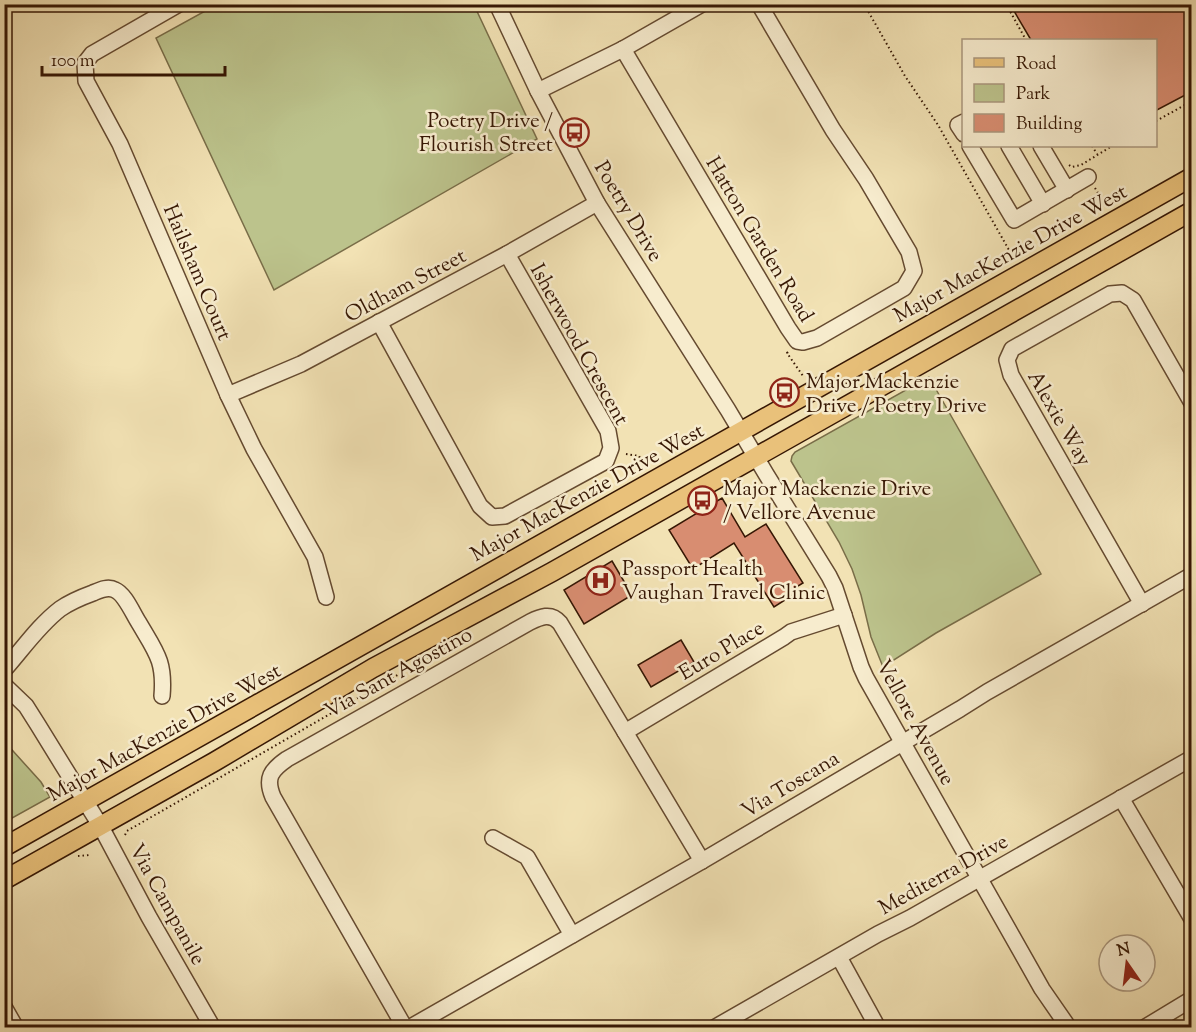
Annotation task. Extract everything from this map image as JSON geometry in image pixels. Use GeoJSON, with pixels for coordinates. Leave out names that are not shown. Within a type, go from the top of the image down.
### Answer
{"type":"FeatureCollection","features":[{"type":"Feature","properties":{"kind":"main road","name":"Major MacKenzie Drive West"},"geometry":{"type":"LineString","coordinates":[[4,847],[1191,177]]}},
{"type":"Feature","properties":{"kind":"main road"},"geometry":{"type":"LineString","coordinates":[[4,880],[126,812],[373,668],[552,572],[1191,211]]}},
{"type":"Feature","properties":{"kind":"street","name":"Hailsham Court"},"geometry":{"type":"LineString","coordinates":[[179,4],[92,54],[84,63],[86,81],[120,144],[228,395],[254,449],[315,557],[326,597]]}},
{"type":"Feature","properties":{"kind":"street","name":"Poetry Drive"},"geometry":{"type":"LineString","coordinates":[[497,4],[538,91],[597,203],[741,431]]}},
{"type":"Feature","properties":{"kind":"street"},"geometry":{"type":"LineString","coordinates":[[538,91],[623,49],[702,4]]}},
{"type":"Feature","properties":{"kind":"street","name":"Hatton Garden Road"},"geometry":{"type":"LineString","coordinates":[[623,49],[788,328],[797,341],[803,342],[817,338],[904,288],[914,271],[909,252],[877,197],[833,130],[759,4]]}},
{"type":"Feature","properties":{"kind":"street"},"geometry":{"type":"LineString","coordinates":[[971,147],[1014,220],[1067,190],[1091,181]]}},
{"type":"Feature","properties":{"kind":"street"},"geometry":{"type":"LineString","coordinates":[[1010,147],[1043,204]]}},
{"type":"Feature","properties":{"kind":"street"},"geometry":{"type":"LineString","coordinates":[[1042,147],[1067,190]]}},
{"type":"Feature","properties":{"kind":"street","name":"Oldham Street"},"geometry":{"type":"LineString","coordinates":[[228,395],[301,364],[597,203]]}},
{"type":"Feature","properties":{"kind":"street","name":"Isherwood Crescent"},"geometry":{"type":"LineString","coordinates":[[379,322],[480,506],[492,517],[504,516],[606,461],[611,448],[608,431],[507,254]]}},
{"type":"Feature","properties":{"kind":"street","name":"Alexie Way"},"geometry":{"type":"LineString","coordinates":[[1142,604],[1011,375],[1007,360],[1012,348],[1110,294],[1122,293],[1133,300],[1191,403]]}},
{"type":"Feature","properties":{"kind":"street","name":"Vellore Avenue"},"geometry":{"type":"LineString","coordinates":[[741,431],[830,576],[861,667],[902,742],[1042,989],[1069,1028]]}},
{"type":"Feature","properties":{"kind":"street","name":"Via Toscana"},"geometry":{"type":"LineString","coordinates":[[407,1028],[702,861],[1191,574]]}},
{"type":"Feature","properties":{"kind":"street"},"geometry":{"type":"LineString","coordinates":[[4,670],[42,626],[63,608],[79,598],[113,588],[125,600],[159,659],[163,680],[162,696]]}},
{"type":"Feature","properties":{"kind":"street","name":"Euro Place"},"geometry":{"type":"LineString","coordinates":[[625,732],[784,637],[844,615]]}},
{"type":"Feature","properties":{"kind":"street","name":"Via Sant Agostino"},"geometry":{"type":"LineString","coordinates":[[407,1028],[273,797],[269,780],[278,765],[287,759],[530,622],[548,616],[560,623],[702,861]]}},
{"type":"Feature","properties":{"kind":"street","name":"Via Campanile"},"geometry":{"type":"LineString","coordinates":[[4,685],[26,706],[86,802],[213,1028]]}},
{"type":"Feature","properties":{"kind":"street","name":"Mediterra Drive"},"geometry":{"type":"LineString","coordinates":[[714,1028],[1191,758]]}},
{"type":"Feature","properties":{"kind":"street"},"geometry":{"type":"LineString","coordinates":[[1121,798],[1191,919]]}},
{"type":"Feature","properties":{"kind":"street"},"geometry":{"type":"LineString","coordinates":[[493,838],[527,857],[572,935]]}},
{"type":"Feature","properties":{"kind":"street"},"geometry":{"type":"LineString","coordinates":[[838,957],[878,1028]]}},
{"type":"Feature","properties":{"kind":"street"},"geometry":{"type":"LineString","coordinates":[[1144,1028],[1191,999]]}},
{"type":"Feature","properties":{"kind":"street"},"geometry":{"type":"LineString","coordinates":[[4,1007],[16,1028]]}},
{"type":"Feature","properties":{"kind":"path"},"geometry":{"type":"LineString","coordinates":[[864,4],[904,76],[938,125],[1013,257]]}},
{"type":"Feature","properties":{"kind":"path"},"geometry":{"type":"LineString","coordinates":[[1006,4],[1025,39]]}},
{"type":"Feature","properties":{"kind":"path"},"geometry":{"type":"LineString","coordinates":[[1157,120],[1191,100]]}},
{"type":"Feature","properties":{"kind":"path"},"geometry":{"type":"LineString","coordinates":[[1093,147],[1097,154]]}},
{"type":"Feature","properties":{"kind":"path"},"geometry":{"type":"LineString","coordinates":[[1063,161],[1072,167],[1081,165],[1110,147]]}},
{"type":"Feature","properties":{"kind":"path"},"geometry":{"type":"LineString","coordinates":[[1091,181],[1105,205]]}},
{"type":"Feature","properties":{"kind":"path"},"geometry":{"type":"LineString","coordinates":[[797,341],[787,353],[803,376]]}},
{"type":"Feature","properties":{"kind":"path"},"geometry":{"type":"LineString","coordinates":[[626,454],[639,456],[644,466]]}},
{"type":"Feature","properties":{"kind":"path"},"geometry":{"type":"LineString","coordinates":[[125,835],[127,831],[452,644]]}},
{"type":"Feature","properties":{"kind":"green space"},"geometry":{"type":"Polygon","coordinates":[[[216,5],[474,5],[537,139],[274,290],[156,38],[216,5]]]}},
{"type":"Feature","properties":{"kind":"green space"},"geometry":{"type":"Polygon","coordinates":[[[929,377],[1041,574],[936,633],[883,667],[871,637],[852,569],[839,542],[791,461],[795,452],[929,377]]]}},
{"type":"Feature","properties":{"kind":"green space"},"geometry":{"type":"Polygon","coordinates":[[[4,741],[41,782],[50,797],[5,822],[4,741]]]}},
{"type":"Feature","properties":{"kind":"building"},"geometry":{"type":"Polygon","coordinates":[[[1026,4],[1191,4],[1191,92],[1157,110],[1157,39],[1030,39],[1014,11],[1026,4]]]}},
{"type":"Feature","properties":{"kind":"building"},"geometry":{"type":"Polygon","coordinates":[[[722,498],[745,537],[766,524],[803,583],[793,589],[796,593],[774,607],[734,543],[693,569],[669,530],[722,498]]]}},
{"type":"Feature","properties":{"kind":"building"},"geometry":{"type":"Polygon","coordinates":[[[612,561],[632,595],[584,624],[564,590],[612,561]]]}},
{"type":"Feature","properties":{"kind":"building"},"geometry":{"type":"Polygon","coordinates":[[[681,640],[694,662],[651,687],[638,665],[681,640]]]}},
{"type":"Feature","properties":{"kind":"place","name":"Poetry Drive / Flourish Street"},"geometry":{"type":"Point","coordinates":[574,132]}},
{"type":"Feature","properties":{"kind":"place","name":"Major Mackenzie Drive / Poetry Drive"},"geometry":{"type":"Point","coordinates":[785,393]}},
{"type":"Feature","properties":{"kind":"place","name":"Major Mackenzie Drive / Vellore Avenue"},"geometry":{"type":"Point","coordinates":[702,500]}},
{"type":"Feature","properties":{"kind":"place","name":"Passport Health Vaughan Travel Clinic"},"geometry":{"type":"Point","coordinates":[601,580]}}]}
